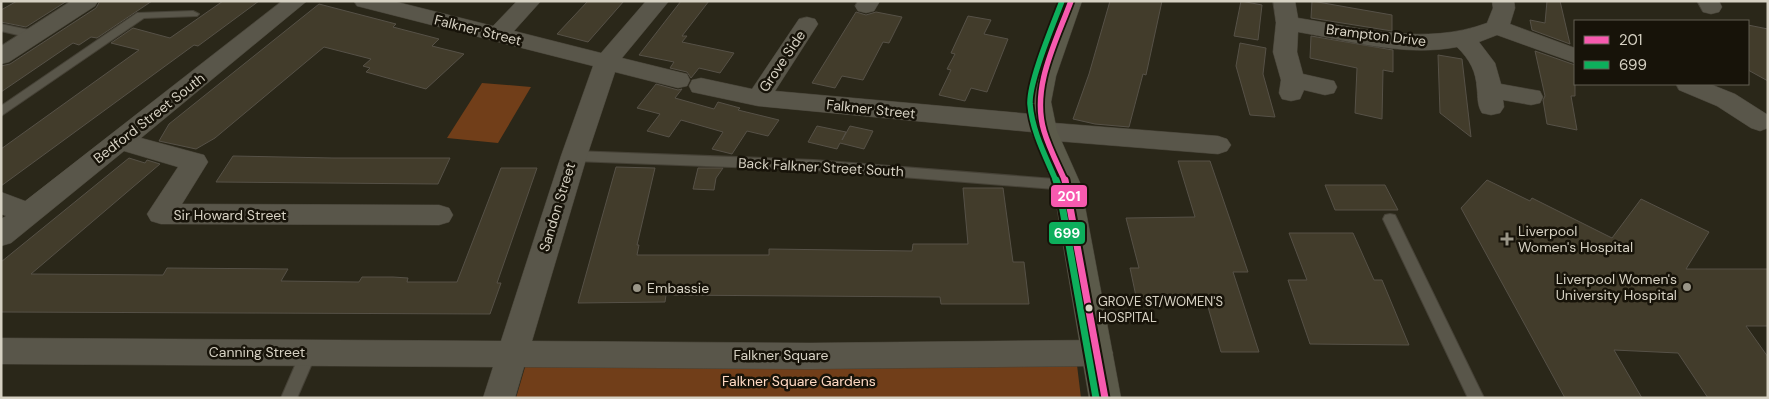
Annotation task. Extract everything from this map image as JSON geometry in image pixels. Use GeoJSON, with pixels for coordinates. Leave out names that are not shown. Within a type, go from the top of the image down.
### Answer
{"type":"FeatureCollection","features":[{"type":"Feature","properties":{"kind":"main road"},"geometry":{"type":"LineString","coordinates":[[1071,1],[1041,90],[1039,102],[1043,128],[1067,185],[1105,398]]}},
{"type":"Feature","properties":{"kind":"street"},"geometry":{"type":"LineString","coordinates":[[1,57],[87,1]]}},
{"type":"Feature","properties":{"kind":"street","name":"Bedford Street South"},"geometry":{"type":"LineString","coordinates":[[1,235],[296,1]]}},
{"type":"Feature","properties":{"kind":"street","name":"Falkner Street"},"geometry":{"type":"LineString","coordinates":[[365,1],[397,5],[496,35],[758,98],[1218,145]]}},
{"type":"Feature","properties":{"kind":"street"},"geometry":{"type":"LineString","coordinates":[[496,35],[530,1]]}},
{"type":"Feature","properties":{"kind":"street"},"geometry":{"type":"LineString","coordinates":[[606,62],[658,1]]}},
{"type":"Feature","properties":{"kind":"street"},"geometry":{"type":"LineString","coordinates":[[1502,1],[1504,8],[1497,27],[1574,56]]}},
{"type":"Feature","properties":{"kind":"street","name":"Brampton Drive"},"geometry":{"type":"LineString","coordinates":[[1326,87],[1292,87],[1285,52],[1286,12],[1382,38],[1439,42],[1464,40],[1497,27]]}},
{"type":"Feature","properties":{"kind":"street","name":"Grove Side"},"geometry":{"type":"LineString","coordinates":[[758,98],[807,24]]}},
{"type":"Feature","properties":{"kind":"street"},"geometry":{"type":"LineString","coordinates":[[1464,40],[1480,56],[1489,78],[1491,98],[1532,97]]}},
{"type":"Feature","properties":{"kind":"street","name":"Sandon Street"},"geometry":{"type":"LineString","coordinates":[[512,353],[574,156],[606,62]]}},
{"type":"Feature","properties":{"kind":"street"},"geometry":{"type":"LineString","coordinates":[[1692,85],[1736,95],[1764,125]]}},
{"type":"Feature","properties":{"kind":"street","name":"Sir Howard Street"},"geometry":{"type":"LineString","coordinates":[[120,141],[195,162],[161,214],[439,216]]}},
{"type":"Feature","properties":{"kind":"street"},"geometry":{"type":"LineString","coordinates":[[1,202],[28,214]]}},
{"type":"Feature","properties":{"kind":"street","name":"Canning Street"},"geometry":{"type":"LineString","coordinates":[[1,351],[512,353]]}},
{"type":"Feature","properties":{"kind":"street"},"geometry":{"type":"LineString","coordinates":[[499,398],[512,353]]}},
{"type":"Feature","properties":{"kind":"street","name":"Falkner Square"},"geometry":{"type":"LineString","coordinates":[[512,353],[810,356],[1097,353]]}},
{"type":"Feature","properties":{"kind":"lane"},"geometry":{"type":"LineString","coordinates":[[1,112],[140,15],[193,14]]}},
{"type":"Feature","properties":{"kind":"lane"},"geometry":{"type":"LineString","coordinates":[[1,27],[35,35]]}},
{"type":"Feature","properties":{"kind":"lane","name":"Back Falkner Street South"},"geometry":{"type":"LineString","coordinates":[[574,156],[814,164],[1067,185]]}},
{"type":"Feature","properties":{"kind":"lane"},"geometry":{"type":"LineString","coordinates":[[1390,219],[1476,398]]}},
{"type":"Feature","properties":{"kind":"lane"},"geometry":{"type":"LineString","coordinates":[[289,398],[309,352]]}},
{"type":"Feature","properties":{"kind":"green space"},"geometry":{"type":"Polygon","coordinates":[[[482,83],[531,87],[498,143],[447,138],[482,83]]]}},
{"type":"Feature","properties":{"kind":"green space","name":"Falkner Square Gardens"},"geometry":{"type":"Polygon","coordinates":[[[526,364],[1077,365],[1081,398],[516,398],[526,364]]]}},
{"type":"Feature","properties":{"kind":"building"},"geometry":{"type":"Polygon","coordinates":[[[17,1],[67,1],[26,27],[1,22],[1,10],[17,1]]]}},
{"type":"Feature","properties":{"kind":"building"},"geometry":{"type":"Polygon","coordinates":[[[100,1],[152,1],[97,38],[91,37],[79,45],[73,43],[1,92],[1,66],[10,64],[96,8],[100,1]]]}},
{"type":"Feature","properties":{"kind":"building"},"geometry":{"type":"Polygon","coordinates":[[[223,1],[259,1],[198,46],[194,45],[1,186],[1,149],[139,50],[111,43],[133,28],[170,38],[223,1]]]}},
{"type":"Feature","properties":{"kind":"building"},"geometry":{"type":"Polygon","coordinates":[[[588,1],[624,1],[588,42],[557,34],[588,1]]]}},
{"type":"Feature","properties":{"kind":"building"},"geometry":{"type":"Polygon","coordinates":[[[681,1],[709,1],[682,36],[687,36],[682,42],[734,53],[720,73],[699,68],[691,78],[687,72],[670,68],[674,62],[639,55],[681,1]]]}},
{"type":"Feature","properties":{"kind":"building"},"geometry":{"type":"Polygon","coordinates":[[[1110,1],[1162,1],[1146,75],[1143,74],[1129,127],[1095,124],[1073,119],[1089,74],[1110,1]]]}},
{"type":"Feature","properties":{"kind":"building"},"geometry":{"type":"Polygon","coordinates":[[[1241,1],[1262,5],[1258,40],[1234,36],[1241,1]]]}},
{"type":"Feature","properties":{"kind":"building"},"geometry":{"type":"Polygon","coordinates":[[[1312,1],[1392,15],[1392,31],[1311,18],[1312,1]]]}},
{"type":"Feature","properties":{"kind":"building"},"geometry":{"type":"Polygon","coordinates":[[[1547,1],[1560,1],[1570,44],[1532,30],[1530,20],[1545,23],[1547,1]]]}},
{"type":"Feature","properties":{"kind":"building"},"geometry":{"type":"Polygon","coordinates":[[[319,4],[396,24],[393,27],[439,39],[432,46],[464,54],[426,89],[366,72],[370,68],[363,66],[371,59],[324,47],[215,138],[196,149],[159,141],[169,124],[319,4]]]}},
{"type":"Feature","properties":{"kind":"building"},"geometry":{"type":"Polygon","coordinates":[[[856,12],[866,15],[876,12],[902,17],[889,43],[883,42],[863,80],[842,76],[835,88],[812,83],[856,12]]]}},
{"type":"Feature","properties":{"kind":"building"},"geometry":{"type":"Polygon","coordinates":[[[968,16],[991,20],[984,34],[1008,39],[987,92],[971,88],[965,101],[939,95],[951,70],[947,69],[955,54],[951,53],[968,16]]]}},
{"type":"Feature","properties":{"kind":"building"},"geometry":{"type":"Polygon","coordinates":[[[1749,25],[1768,29],[1768,81],[1749,71],[1749,25]]]}},
{"type":"Feature","properties":{"kind":"building"},"geometry":{"type":"Polygon","coordinates":[[[1311,36],[1393,50],[1393,72],[1383,70],[1382,119],[1355,113],[1357,68],[1310,58],[1311,36]]]}},
{"type":"Feature","properties":{"kind":"building"},"geometry":{"type":"Polygon","coordinates":[[[1240,43],[1266,48],[1263,74],[1275,117],[1250,115],[1236,66],[1240,43]]]}},
{"type":"Feature","properties":{"kind":"building"},"geometry":{"type":"Polygon","coordinates":[[[1535,51],[1574,65],[1575,96],[1571,96],[1577,130],[1547,124],[1543,100],[1545,96],[1535,51]]]}},
{"type":"Feature","properties":{"kind":"building"},"geometry":{"type":"Polygon","coordinates":[[[1438,55],[1462,59],[1471,137],[1440,113],[1438,55]]]}},
{"type":"Feature","properties":{"kind":"building"},"geometry":{"type":"Polygon","coordinates":[[[656,84],[678,90],[682,89],[675,98],[714,109],[718,102],[740,108],[738,110],[779,120],[768,136],[747,131],[732,154],[712,149],[723,132],[681,120],[669,137],[647,131],[660,114],[637,108],[656,84]]]}},
{"type":"Feature","properties":{"kind":"building"},"geometry":{"type":"Polygon","coordinates":[[[817,126],[846,132],[842,140],[850,126],[873,131],[864,149],[840,143],[837,149],[808,142],[817,126]]]}},
{"type":"Feature","properties":{"kind":"building"},"geometry":{"type":"Polygon","coordinates":[[[233,156],[450,158],[438,184],[216,182],[233,156]]]}},
{"type":"Feature","properties":{"kind":"building"},"geometry":{"type":"Polygon","coordinates":[[[129,158],[145,163],[147,160],[160,164],[31,274],[163,275],[167,268],[288,269],[281,281],[359,282],[362,277],[393,277],[408,278],[407,282],[457,282],[501,168],[537,168],[497,283],[501,283],[490,314],[1,312],[1,262],[129,158]]]}},
{"type":"Feature","properties":{"kind":"building"},"geometry":{"type":"Polygon","coordinates":[[[1178,161],[1210,161],[1248,272],[1233,272],[1259,352],[1221,352],[1206,300],[1137,301],[1130,268],[1139,268],[1126,218],[1195,217],[1178,161]]]}},
{"type":"Feature","properties":{"kind":"building"},"geometry":{"type":"Polygon","coordinates":[[[616,167],[655,168],[637,245],[639,245],[637,255],[769,255],[769,249],[912,251],[913,244],[968,244],[963,188],[1003,188],[1013,262],[1024,262],[1029,304],[941,304],[940,297],[666,295],[665,302],[578,303],[616,167]]]}},
{"type":"Feature","properties":{"kind":"building"},"geometry":{"type":"Polygon","coordinates":[[[698,168],[723,168],[716,178],[714,190],[693,189],[698,168]]]}},
{"type":"Feature","properties":{"kind":"building","name":"Liverpool Women's University Hospital"},"geometry":{"type":"Polygon","coordinates":[[[1487,180],[1530,201],[1532,198],[1612,238],[1641,199],[1709,232],[1686,269],[1768,269],[1768,326],[1746,326],[1768,357],[1768,398],[1708,398],[1678,353],[1614,350],[1642,398],[1565,398],[1461,208],[1487,180]]]}},
{"type":"Feature","properties":{"kind":"building"},"geometry":{"type":"Polygon","coordinates":[[[1325,185],[1385,185],[1398,210],[1335,210],[1325,185]]]}},
{"type":"Feature","properties":{"kind":"building"},"geometry":{"type":"Polygon","coordinates":[[[1289,233],[1353,233],[1374,280],[1382,280],[1409,345],[1310,344],[1288,280],[1307,280],[1289,233]]]}},
{"type":"Feature","properties":{"kind":"transit line","name":"699"},"geometry":{"type":"LineString","coordinates":[[1062,1],[1036,74],[1030,103],[1036,133],[1059,188],[1096,398]]}},
{"type":"Feature","properties":{"kind":"transit line","name":"201"},"geometry":{"type":"LineString","coordinates":[[1071,1],[1044,76],[1039,102],[1044,131],[1067,185],[1105,398]]}},
{"type":"Feature","properties":{"kind":"place","name":"Liverpool Women's Hospital"},"geometry":{"type":"Point","coordinates":[1507,239]}},
{"type":"Feature","properties":{"kind":"place","name":"Liverpool Women's University Hospital"},"geometry":{"type":"Point","coordinates":[1687,287]}},
{"type":"Feature","properties":{"kind":"place","name":"Embassie"},"geometry":{"type":"Point","coordinates":[637,288]}},
{"type":"Feature","properties":{"kind":"place","name":"GROVE ST/WOMEN'S HOSPITAL"},"geometry":{"type":"Point","coordinates":[1089,308]}}]}
